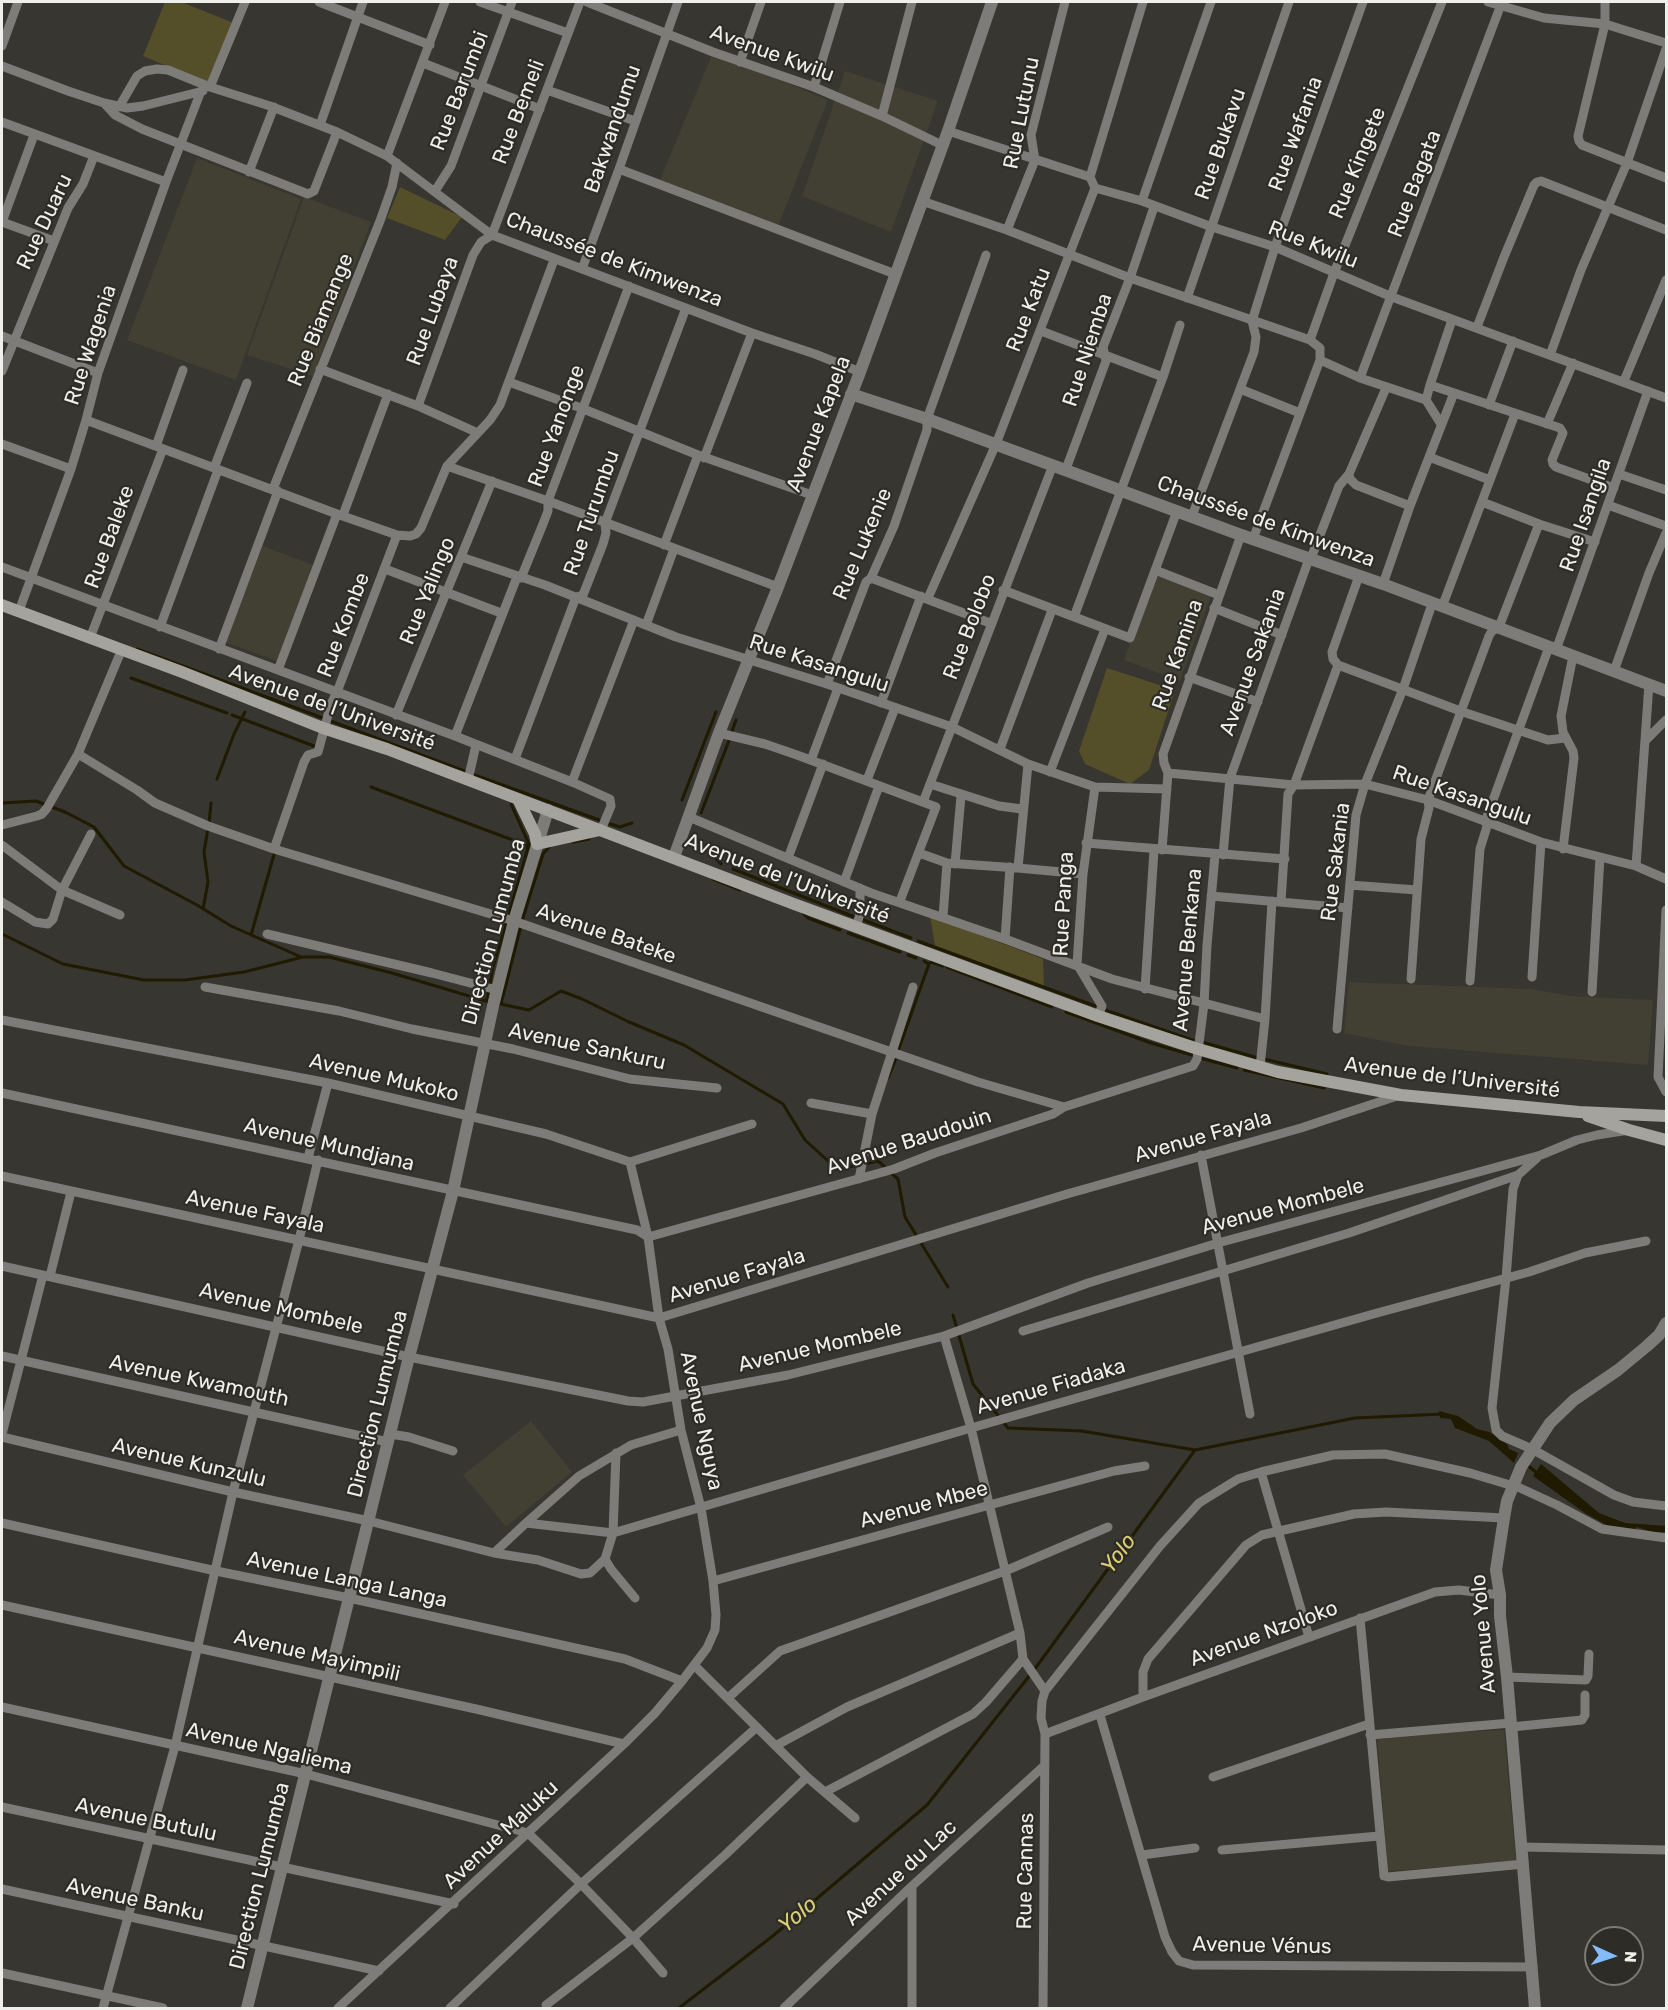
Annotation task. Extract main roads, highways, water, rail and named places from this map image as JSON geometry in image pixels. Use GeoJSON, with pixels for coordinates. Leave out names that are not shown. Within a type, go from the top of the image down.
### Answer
{"type":"FeatureCollection","features":[{"type":"Feature","properties":{"kind":"main road","name":"Avenue de l’Université"},"geometry":{"type":"LineString","coordinates":[[2,605],[855,927],[1098,1016],[1197,1049],[1260,1067],[1322,1081],[1401,1095],[1579,1112],[1666,1116]]}},
{"type":"Feature","properties":{"kind":"main road"},"geometry":{"type":"LineString","coordinates":[[518,799],[536,834],[537,844],[601,830]]}},
{"type":"Feature","properties":{"kind":"main road","name":"Avenue de l’Université"},"geometry":{"type":"LineString","coordinates":[[1579,1112],[1629,1130],[1666,1140]]}},
{"type":"Feature","properties":{"kind":"waterway"},"geometry":{"type":"LineString","coordinates":[[137,649],[323,718]]}},
{"type":"Feature","properties":{"kind":"waterway"},"geometry":{"type":"LineString","coordinates":[[131,678],[227,713]]}},
{"type":"Feature","properties":{"kind":"waterway"},"geometry":{"type":"LineString","coordinates":[[217,779],[245,712]]}},
{"type":"Feature","properties":{"kind":"waterway"},"geometry":{"type":"LineString","coordinates":[[682,800],[716,712]]}},
{"type":"Feature","properties":{"kind":"waterway"},"geometry":{"type":"LineString","coordinates":[[232,715],[314,746]]}},
{"type":"Feature","properties":{"kind":"waterway"},"geometry":{"type":"LineString","coordinates":[[328,720],[467,772]]}},
{"type":"Feature","properties":{"kind":"waterway"},"geometry":{"type":"LineString","coordinates":[[731,734],[736,720]]}},
{"type":"Feature","properties":{"kind":"waterway"},"geometry":{"type":"LineString","coordinates":[[701,813],[730,738]]}},
{"type":"Feature","properties":{"kind":"waterway"},"geometry":{"type":"LineString","coordinates":[[472,774],[602,821]]}},
{"type":"Feature","properties":{"kind":"waterway"},"geometry":{"type":"LineString","coordinates":[[371,787],[526,845],[528,849]]}},
{"type":"Feature","properties":{"kind":"waterway"},"geometry":{"type":"LineString","coordinates":[[2,803],[36,801],[65,812],[94,827],[124,866],[231,926],[301,957]]}},
{"type":"Feature","properties":{"kind":"waterway"},"geometry":{"type":"LineString","coordinates":[[209,824],[211,803]]}},
{"type":"Feature","properties":{"kind":"waterway"},"geometry":{"type":"LineString","coordinates":[[508,917],[529,844],[511,804]]}},
{"type":"Feature","properties":{"kind":"waterway"},"geometry":{"type":"LineString","coordinates":[[607,823],[620,827],[632,823]]}},
{"type":"Feature","properties":{"kind":"waterway"},"geometry":{"type":"LineString","coordinates":[[203,909],[208,882],[204,852],[208,828]]}},
{"type":"Feature","properties":{"kind":"waterway"},"geometry":{"type":"LineString","coordinates":[[573,842],[589,839]]}},
{"type":"Feature","properties":{"kind":"waterway"},"geometry":{"type":"LineString","coordinates":[[522,921],[543,854],[549,847]]}},
{"type":"Feature","properties":{"kind":"waterway"},"geometry":{"type":"LineString","coordinates":[[251,935],[275,851]]}},
{"type":"Feature","properties":{"kind":"waterway"},"geometry":{"type":"LineString","coordinates":[[714,856],[721,864]]}},
{"type":"Feature","properties":{"kind":"waterway"},"geometry":{"type":"LineString","coordinates":[[733,869],[857,918]]}},
{"type":"Feature","properties":{"kind":"waterway"},"geometry":{"type":"LineString","coordinates":[[713,879],[740,890]]}},
{"type":"Feature","properties":{"kind":"waterway"},"geometry":{"type":"LineString","coordinates":[[803,913],[808,918],[840,930]]}},
{"type":"Feature","properties":{"kind":"waterway"},"geometry":{"type":"LineString","coordinates":[[861,919],[911,938]]}},
{"type":"Feature","properties":{"kind":"waterway"},"geometry":{"type":"LineString","coordinates":[[487,1000],[493,967],[506,924]]}},
{"type":"Feature","properties":{"kind":"waterway"},"geometry":{"type":"LineString","coordinates":[[501,1004],[521,926]]}},
{"type":"Feature","properties":{"kind":"waterway"},"geometry":{"type":"LineString","coordinates":[[848,933],[900,952]]}},
{"type":"Feature","properties":{"kind":"waterway"},"geometry":{"type":"LineString","coordinates":[[2,934],[63,964],[144,980],[185,980],[244,972],[303,957],[329,957],[489,1002]]}},
{"type":"Feature","properties":{"kind":"waterway"},"geometry":{"type":"LineString","coordinates":[[918,941],[1098,1007]]}},
{"type":"Feature","properties":{"kind":"waterway"},"geometry":{"type":"LineString","coordinates":[[908,955],[916,958]]}},
{"type":"Feature","properties":{"kind":"waterway"},"geometry":{"type":"LineString","coordinates":[[898,1051],[929,964],[924,961]]}},
{"type":"Feature","properties":{"kind":"waterway"},"geometry":{"type":"LineString","coordinates":[[929,964],[931,962],[943,966]]}},
{"type":"Feature","properties":{"kind":"waterway"},"geometry":{"type":"LineString","coordinates":[[947,967],[1052,1007]]}},
{"type":"Feature","properties":{"kind":"waterway"},"geometry":{"type":"LineString","coordinates":[[496,1003],[529,1010],[561,991],[582,999],[684,1045],[783,1104],[805,1140],[837,1169],[859,1165]]}},
{"type":"Feature","properties":{"kind":"waterway"},"geometry":{"type":"LineString","coordinates":[[1105,1010],[1195,1041]]}},
{"type":"Feature","properties":{"kind":"waterway"},"geometry":{"type":"LineString","coordinates":[[1066,1012],[1151,1043],[1195,1056]]}},
{"type":"Feature","properties":{"kind":"waterway"},"geometry":{"type":"LineString","coordinates":[[1202,1042],[1258,1058]]}},
{"type":"Feature","properties":{"kind":"waterway"},"geometry":{"type":"LineString","coordinates":[[888,1078],[897,1056]]}},
{"type":"Feature","properties":{"kind":"waterway"},"geometry":{"type":"LineString","coordinates":[[1200,1058],[1237,1068]]}},
{"type":"Feature","properties":{"kind":"waterway"},"geometry":{"type":"LineString","coordinates":[[1264,1059],[1327,1074]]}},
{"type":"Feature","properties":{"kind":"waterway"},"geometry":{"type":"LineString","coordinates":[[1244,1070],[1324,1088]]}},
{"type":"Feature","properties":{"kind":"waterway"},"geometry":{"type":"LineString","coordinates":[[865,1164],[878,1161],[886,1168]]}},
{"type":"Feature","properties":{"kind":"waterway"},"geometry":{"type":"LineString","coordinates":[[891,1173],[898,1179],[905,1217],[948,1287]]}},
{"type":"Feature","properties":{"kind":"waterway"},"geometry":{"type":"LineString","coordinates":[[953,1315],[973,1384],[1008,1428],[1082,1431],[1195,1450]]}},
{"type":"Feature","properties":{"kind":"waterway","name":"Yolo"},"geometry":{"type":"LineString","coordinates":[[1034,1670],[1195,1450],[1355,1418],[1443,1414]]}},
{"type":"Feature","properties":{"kind":"waterway","name":"Yolo"},"geometry":{"type":"LineString","coordinates":[[1526,1464],[1537,1473]]}},
{"type":"Feature","properties":{"kind":"waterway","name":"Yolo"},"geometry":{"type":"LineString","coordinates":[[679,2008],[774,1935],[927,1805],[1030,1675]]}}]}
